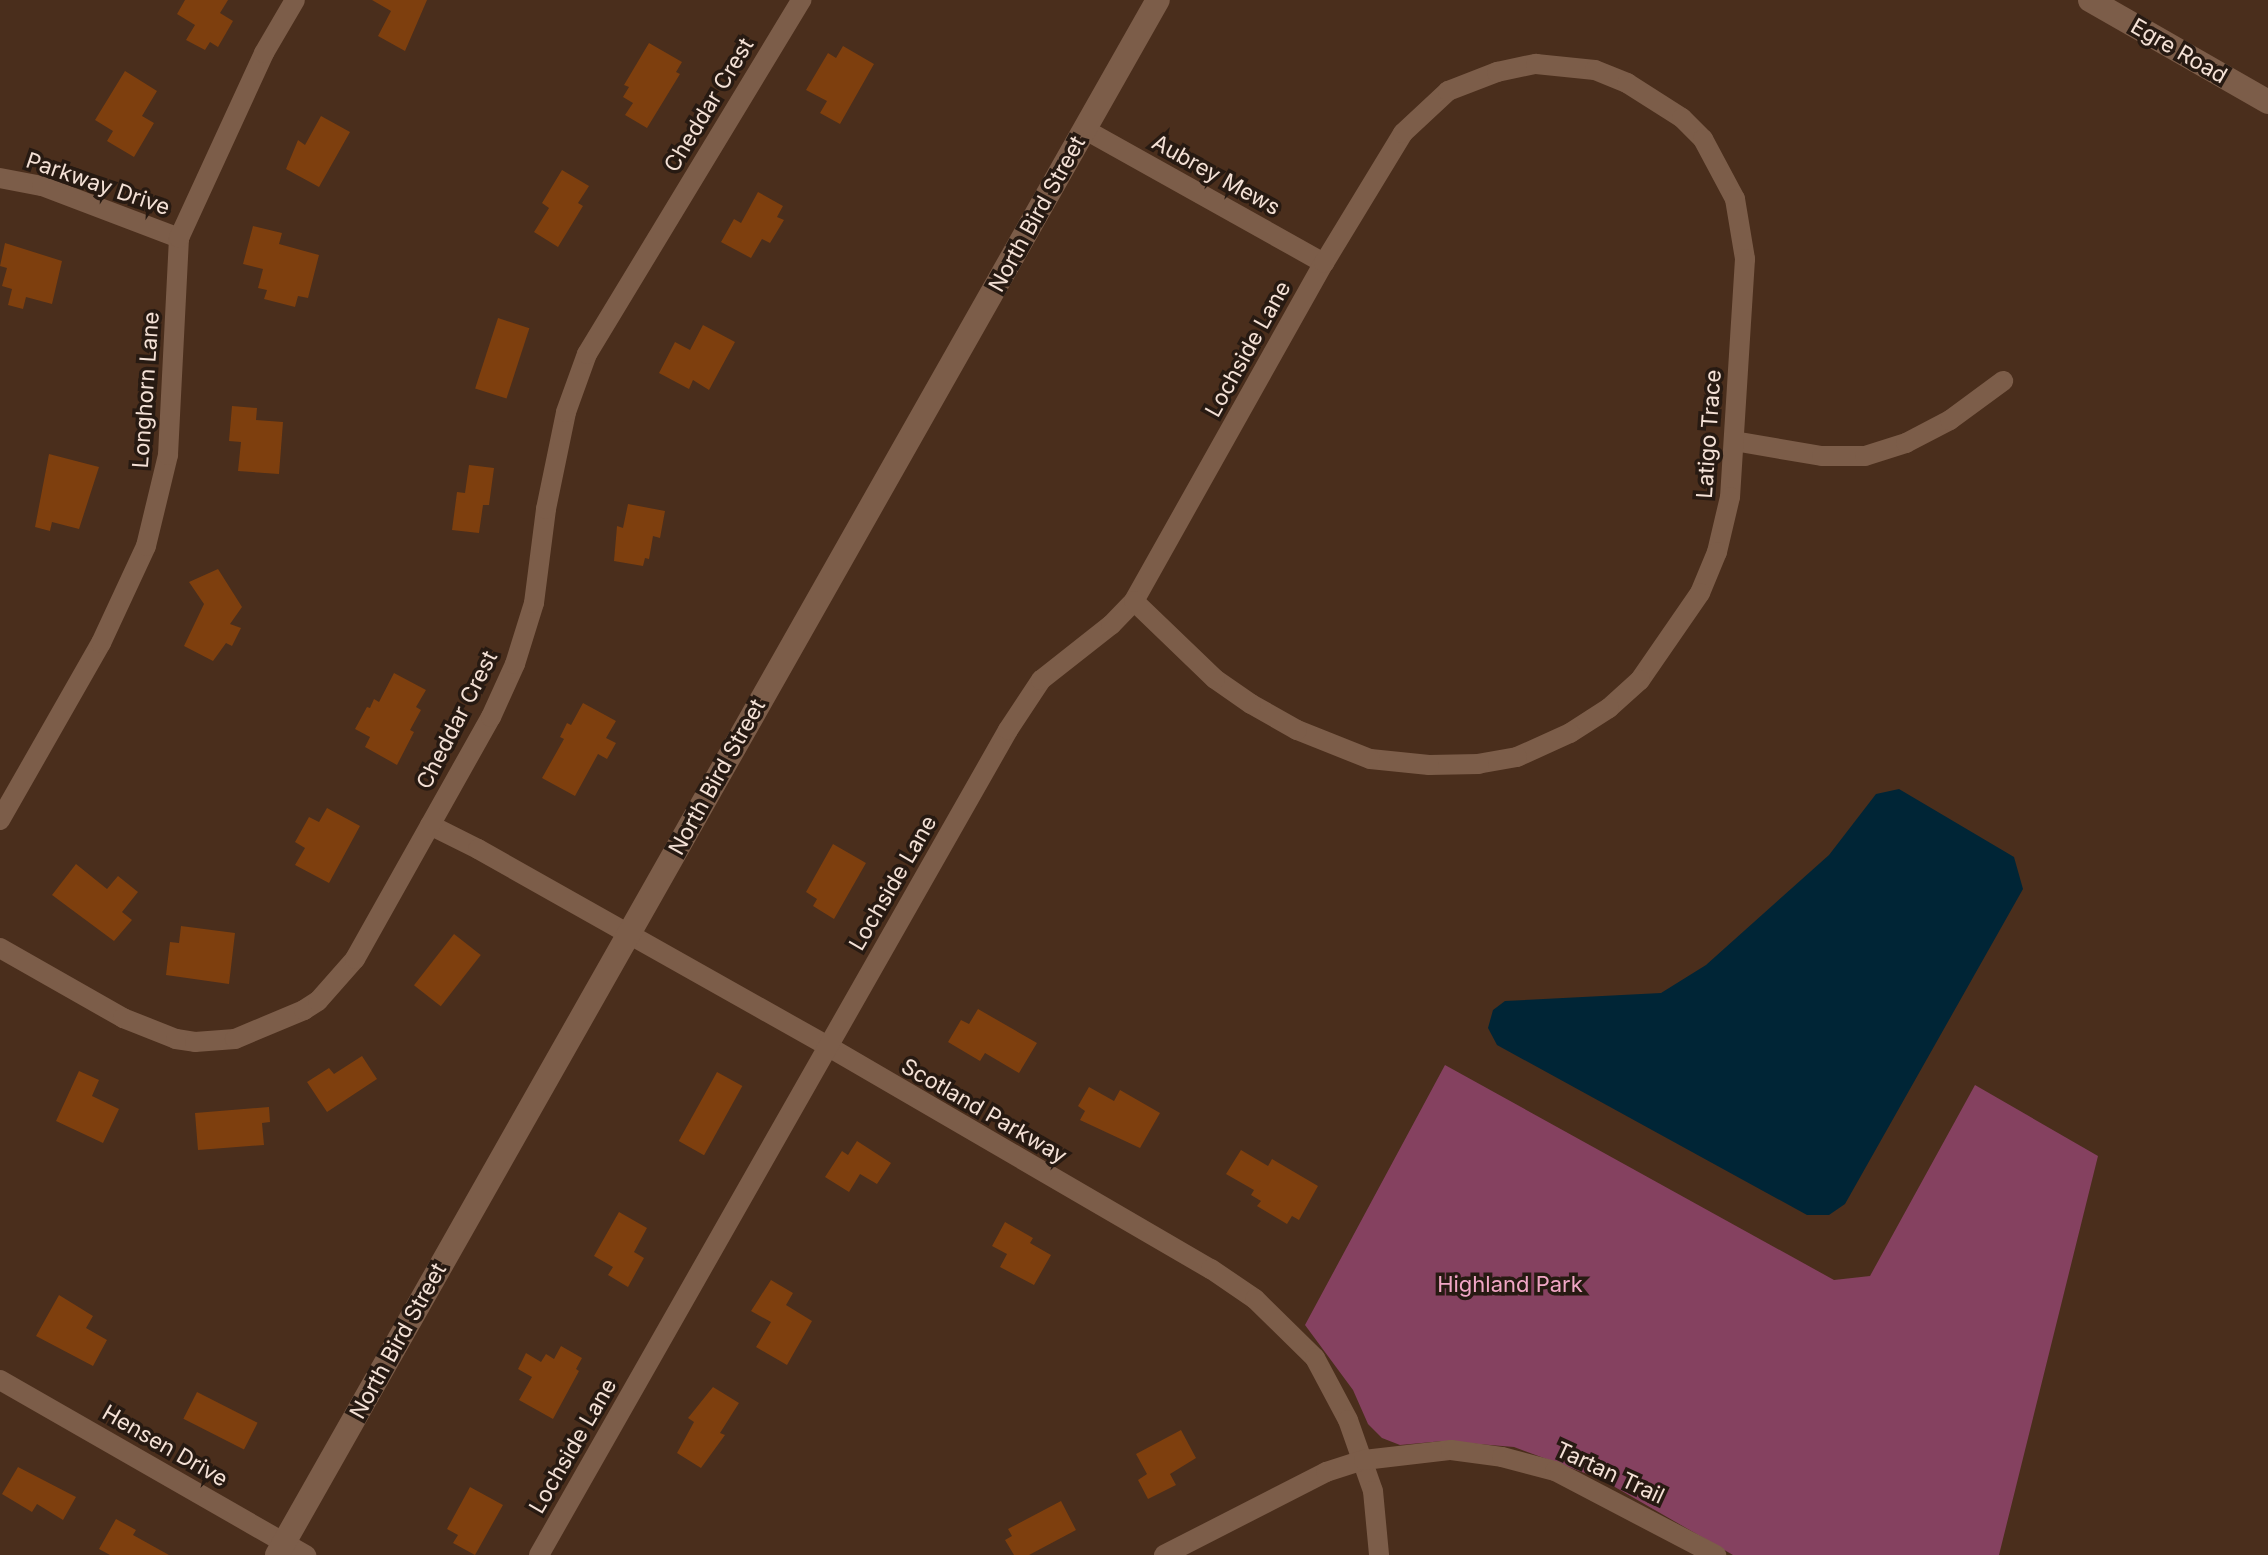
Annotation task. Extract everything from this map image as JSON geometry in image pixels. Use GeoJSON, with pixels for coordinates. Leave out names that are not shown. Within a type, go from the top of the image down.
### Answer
{"type":"FeatureCollection","features":[{"type":"Feature","properties":{"kind":"street","name":"Longhorn Lane"},"geometry":{"type":"LineString","coordinates":[[0,820],[101,643],[130,586],[153,526],[168,455],[179,238],[264,53],[295,0]]}},
{"type":"Feature","properties":{"kind":"street","name":"Cheddar Crest"},"geometry":{"type":"LineString","coordinates":[[0,948],[123,1018],[176,1039],[222,1043],[283,1021],[318,1001],[355,959],[491,717],[515,664],[534,603],[546,509],[566,412],[587,354],[801,0]]}},
{"type":"Feature","properties":{"kind":"street","name":"North Bird Street"},"geometry":{"type":"LineString","coordinates":[[280,1549],[1158,0]]}},
{"type":"Feature","properties":{"kind":"street","name":"Egre Road"},"geometry":{"type":"LineString","coordinates":[[2090,0],[2268,102]]}},
{"type":"Feature","properties":{"kind":"street","name":"Latigo Trace"},"geometry":{"type":"LineString","coordinates":[[1134,601],[1215,679],[1251,704],[1336,748],[1370,759],[1429,765],[1479,764],[1517,757],[1570,733],[1609,708],[1640,680],[1675,634],[1700,593],[1717,552],[1730,497],[1745,259],[1735,199],[1703,139],[1682,118],[1627,83],[1595,70],[1536,64],[1497,72],[1448,91],[1403,133],[1324,263]]}},
{"type":"Feature","properties":{"kind":"street","name":"Aubrey Mews"},"geometry":{"type":"LineString","coordinates":[[1084,129],[1324,263]]}},
{"type":"Feature","properties":{"kind":"street","name":"Parkway Drive"},"geometry":{"type":"LineString","coordinates":[[0,178],[42,186],[179,238]]}},
{"type":"Feature","properties":{"kind":"street","name":"Lochside Lane"},"geometry":{"type":"LineString","coordinates":[[539,1555],[1002,742],[1041,680],[1111,625],[1134,601],[1324,263]]}},
{"type":"Feature","properties":{"kind":"street"},"geometry":{"type":"LineString","coordinates":[[1734,441],[1822,456],[1865,456],[1906,443],[1950,420],[2003,381]]}},
{"type":"Feature","properties":{"kind":"street","name":"Scotland Parkway"},"geometry":{"type":"LineString","coordinates":[[430,825],[829,1047],[1255,1299],[1315,1358],[1364,1460],[1373,1491],[1379,1555]]}},
{"type":"Feature","properties":{"kind":"street","name":"Hensen Drive"},"geometry":{"type":"LineString","coordinates":[[0,1380],[280,1549],[306,1555]]}},
{"type":"Feature","properties":{"kind":"street","name":"Tartan Trail"},"geometry":{"type":"LineString","coordinates":[[1164,1555],[1326,1472],[1364,1460],[1451,1450],[1516,1460],[1555,1471],[1716,1555]]}},
{"type":"Feature","properties":{"kind":"green space","name":"Highland Park"},"geometry":{"type":"Polygon","coordinates":[[[1445,1065],[1834,1280],[1870,1276],[1975,1085],[2098,1156],[1999,1555],[1733,1555],[1601,1479],[1514,1447],[1443,1441],[1400,1445],[1382,1438],[1368,1424],[1353,1390],[1305,1325],[1445,1065]]]}},
{"type":"Feature","properties":{"kind":"water"},"geometry":{"type":"Polygon","coordinates":[[[1899,789],[2014,857],[2023,889],[1845,1204],[1829,1215],[1807,1215],[1497,1045],[1488,1028],[1493,1010],[1505,1001],[1661,993],[1706,965],[1829,855],[1876,794],[1899,789]]]}},
{"type":"Feature","properties":{"kind":"building"},"geometry":{"type":"Polygon","coordinates":[[[185,0],[228,0],[220,13],[233,21],[218,47],[210,42],[205,50],[186,40],[195,25],[177,14],[185,0]]]}},
{"type":"Feature","properties":{"kind":"building"},"geometry":{"type":"Polygon","coordinates":[[[372,0],[427,0],[405,51],[378,36],[391,11],[372,0]]]}},
{"type":"Feature","properties":{"kind":"building"},"geometry":{"type":"Polygon","coordinates":[[[649,43],[682,62],[676,72],[680,74],[647,128],[625,115],[633,103],[623,97],[629,87],[624,85],[649,43]]]}},
{"type":"Feature","properties":{"kind":"building"},"geometry":{"type":"Polygon","coordinates":[[[843,46],[874,64],[840,124],[820,113],[827,101],[806,90],[828,53],[836,58],[843,46]]]}},
{"type":"Feature","properties":{"kind":"building"},"geometry":{"type":"Polygon","coordinates":[[[125,71],[157,91],[142,116],[154,123],[134,157],[107,141],[113,131],[95,120],[125,71]]]}},
{"type":"Feature","properties":{"kind":"building"},"geometry":{"type":"Polygon","coordinates":[[[321,116],[350,132],[319,187],[286,169],[298,140],[305,145],[321,116]]]}},
{"type":"Feature","properties":{"kind":"building"},"geometry":{"type":"Polygon","coordinates":[[[562,170],[589,186],[578,203],[583,206],[558,247],[534,232],[549,208],[542,203],[562,170]]]}},
{"type":"Feature","properties":{"kind":"building"},"geometry":{"type":"Polygon","coordinates":[[[758,192],[783,206],[777,217],[784,220],[770,243],[762,239],[751,258],[721,242],[734,219],[741,223],[758,192]]]}},
{"type":"Feature","properties":{"kind":"building"},"geometry":{"type":"Polygon","coordinates":[[[253,226],[282,233],[279,244],[319,255],[308,298],[298,296],[295,307],[264,299],[267,290],[258,288],[263,269],[243,264],[253,226]]]}},
{"type":"Feature","properties":{"kind":"building"},"geometry":{"type":"Polygon","coordinates":[[[5,243],[62,261],[52,304],[26,297],[23,309],[8,305],[12,289],[2,286],[7,268],[0,266],[5,243]]]}},
{"type":"Feature","properties":{"kind":"building"},"geometry":{"type":"Polygon","coordinates":[[[498,318],[529,328],[507,399],[475,388],[498,318]]]}},
{"type":"Feature","properties":{"kind":"building"},"geometry":{"type":"Polygon","coordinates":[[[703,325],[735,342],[709,390],[693,380],[689,389],[659,373],[675,342],[690,350],[703,325]]]}},
{"type":"Feature","properties":{"kind":"building"},"geometry":{"type":"Polygon","coordinates":[[[232,406],[257,408],[256,420],[283,422],[279,474],[238,471],[241,442],[229,441],[232,406]]]}},
{"type":"Feature","properties":{"kind":"building"},"geometry":{"type":"Polygon","coordinates":[[[49,454],[99,467],[79,529],[52,522],[50,531],[35,527],[49,454]]]}},
{"type":"Feature","properties":{"kind":"building"},"geometry":{"type":"Polygon","coordinates":[[[469,465],[494,468],[489,505],[483,505],[479,533],[452,530],[457,492],[465,493],[469,465]]]}},
{"type":"Feature","properties":{"kind":"building"},"geometry":{"type":"Polygon","coordinates":[[[628,504],[665,511],[660,538],[653,536],[649,559],[645,558],[643,566],[614,561],[617,526],[623,528],[628,504]]]}},
{"type":"Feature","properties":{"kind":"building"},"geometry":{"type":"Polygon","coordinates":[[[218,569],[242,607],[230,624],[241,628],[232,646],[226,643],[213,661],[184,646],[204,604],[189,582],[218,569]]]}},
{"type":"Feature","properties":{"kind":"building"},"geometry":{"type":"Polygon","coordinates":[[[394,673],[426,690],[416,707],[421,710],[410,730],[414,732],[397,765],[365,747],[370,737],[355,729],[374,699],[379,702],[394,673]]]}},
{"type":"Feature","properties":{"kind":"building"},"geometry":{"type":"Polygon","coordinates":[[[583,703],[616,721],[606,738],[616,743],[607,759],[598,754],[575,796],[542,778],[564,739],[560,737],[567,723],[571,725],[583,703]]]}},
{"type":"Feature","properties":{"kind":"building"},"geometry":{"type":"Polygon","coordinates":[[[327,808],[360,826],[329,883],[295,865],[305,848],[295,842],[309,817],[319,822],[327,808]]]}},
{"type":"Feature","properties":{"kind":"building"},"geometry":{"type":"Polygon","coordinates":[[[833,844],[866,863],[834,919],[813,906],[817,899],[806,892],[833,844]]]}},
{"type":"Feature","properties":{"kind":"building"},"geometry":{"type":"Polygon","coordinates":[[[76,864],[107,889],[118,876],[138,892],[122,912],[132,920],[114,941],[52,895],[76,864]]]}},
{"type":"Feature","properties":{"kind":"building"},"geometry":{"type":"Polygon","coordinates":[[[181,926],[235,933],[229,984],[166,975],[170,942],[179,943],[181,926]]]}},
{"type":"Feature","properties":{"kind":"building"},"geometry":{"type":"Polygon","coordinates":[[[454,934],[481,955],[441,1006],[414,985],[454,934]]]}},
{"type":"Feature","properties":{"kind":"building"},"geometry":{"type":"Polygon","coordinates":[[[978,1009],[1037,1043],[1019,1073],[985,1053],[980,1061],[948,1042],[961,1020],[969,1024],[978,1009]]]}},
{"type":"Feature","properties":{"kind":"building"},"geometry":{"type":"Polygon","coordinates":[[[362,1056],[377,1079],[327,1112],[307,1082],[329,1068],[334,1074],[362,1056]]]}},
{"type":"Feature","properties":{"kind":"building"},"geometry":{"type":"Polygon","coordinates":[[[79,1071],[99,1080],[92,1096],[119,1109],[103,1143],[56,1121],[79,1071]]]}},
{"type":"Feature","properties":{"kind":"building"},"geometry":{"type":"Polygon","coordinates":[[[717,1072],[742,1086],[704,1155],[679,1141],[717,1072]]]}},
{"type":"Feature","properties":{"kind":"building"},"geometry":{"type":"Polygon","coordinates":[[[1089,1087],[1114,1101],[1120,1090],[1160,1113],[1140,1148],[1080,1120],[1085,1111],[1078,1106],[1089,1087]]]}},
{"type":"Feature","properties":{"kind":"building"},"geometry":{"type":"Polygon","coordinates":[[[269,1107],[270,1122],[262,1123],[264,1145],[198,1150],[195,1113],[269,1107]]]}},
{"type":"Feature","properties":{"kind":"building"},"geometry":{"type":"Polygon","coordinates":[[[857,1141],[891,1163],[877,1184],[860,1174],[849,1192],[825,1177],[842,1151],[848,1155],[857,1141]]]}},
{"type":"Feature","properties":{"kind":"building"},"geometry":{"type":"Polygon","coordinates":[[[1241,1150],[1268,1166],[1272,1159],[1318,1186],[1299,1220],[1292,1216],[1287,1224],[1257,1206],[1261,1201],[1251,1195],[1254,1190],[1226,1174],[1241,1150]]]}},
{"type":"Feature","properties":{"kind":"building"},"geometry":{"type":"Polygon","coordinates":[[[619,1212],[647,1228],[634,1252],[644,1258],[628,1287],[608,1275],[613,1267],[594,1256],[619,1212]]]}},
{"type":"Feature","properties":{"kind":"building"},"geometry":{"type":"Polygon","coordinates":[[[1005,1222],[1033,1238],[1030,1243],[1051,1255],[1034,1285],[1000,1267],[1007,1254],[992,1246],[1005,1222]]]}},
{"type":"Feature","properties":{"kind":"building"},"geometry":{"type":"Polygon","coordinates":[[[771,1280],[793,1293],[786,1305],[812,1321],[787,1365],[756,1347],[771,1322],[751,1311],[771,1280]]]}},
{"type":"Feature","properties":{"kind":"building"},"geometry":{"type":"Polygon","coordinates":[[[59,1295],[93,1316],[86,1328],[107,1340],[93,1366],[36,1336],[59,1295]]]}},
{"type":"Feature","properties":{"kind":"building"},"geometry":{"type":"Polygon","coordinates":[[[561,1346],[582,1358],[576,1369],[579,1371],[553,1419],[519,1400],[532,1377],[518,1369],[526,1353],[541,1362],[546,1354],[554,1359],[561,1346]]]}},
{"type":"Feature","properties":{"kind":"building"},"geometry":{"type":"Polygon","coordinates":[[[713,1387],[739,1403],[720,1433],[725,1435],[701,1468],[677,1453],[694,1422],[688,1418],[713,1387]]]}},
{"type":"Feature","properties":{"kind":"building"},"geometry":{"type":"Polygon","coordinates":[[[197,1392],[258,1423],[244,1450],[183,1419],[197,1392]]]}},
{"type":"Feature","properties":{"kind":"building"},"geometry":{"type":"Polygon","coordinates":[[[1181,1430],[1196,1458],[1170,1474],[1176,1485],[1148,1499],[1138,1480],[1147,1474],[1136,1454],[1181,1430]]]}},
{"type":"Feature","properties":{"kind":"building"},"geometry":{"type":"Polygon","coordinates":[[[18,1467],[76,1497],[63,1520],[37,1504],[32,1512],[2,1494],[18,1467]]]}},
{"type":"Feature","properties":{"kind":"building"},"geometry":{"type":"Polygon","coordinates":[[[470,1487],[503,1505],[475,1555],[453,1543],[458,1535],[447,1529],[470,1487]]]}},
{"type":"Feature","properties":{"kind":"building"},"geometry":{"type":"Polygon","coordinates":[[[1061,1501],[1076,1530],[1029,1555],[1014,1555],[1005,1540],[1012,1536],[1008,1529],[1061,1501]]]}},
{"type":"Feature","properties":{"kind":"building"},"geometry":{"type":"Polygon","coordinates":[[[116,1519],[136,1530],[133,1535],[169,1555],[110,1555],[99,1549],[116,1519]]]}}]}
